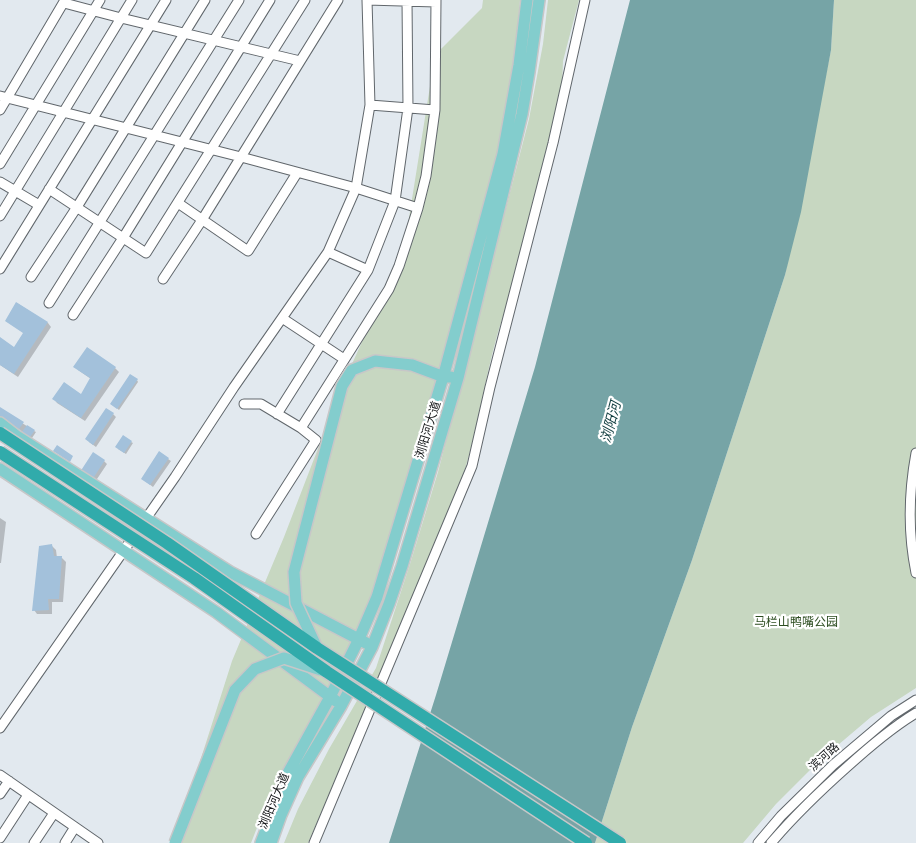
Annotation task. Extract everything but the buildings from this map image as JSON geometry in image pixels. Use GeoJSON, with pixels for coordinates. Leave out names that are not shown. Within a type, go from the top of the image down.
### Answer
{"type":"FeatureCollection","features":[{"type":"Feature","properties":{"kind":"highway"},"geometry":{"type":"LineString","coordinates":[[0,433],[167,543],[317,648],[620,843]]}},
{"type":"Feature","properties":{"kind":"highway"},"geometry":{"type":"LineString","coordinates":[[0,452],[194,578],[327,672],[586,843]]}},
{"type":"Feature","properties":{"kind":"main road","name":"浏阳河大道"},"geometry":{"type":"LineString","coordinates":[[261,843],[287,775],[360,639],[377,597],[444,377],[503,154],[519,65],[527,0]]}},
{"type":"Feature","properties":{"kind":"main road","name":"浏阳河大道"},"geometry":{"type":"LineString","coordinates":[[271,843],[298,777],[341,706],[372,646],[402,566],[458,378],[522,114],[539,0]]}},
{"type":"Feature","properties":{"kind":"main road"},"geometry":{"type":"LineString","coordinates":[[317,648],[296,603],[294,572],[342,386],[352,370],[375,361],[412,365],[444,377],[458,378]]}},
{"type":"Feature","properties":{"kind":"main road"},"geometry":{"type":"LineString","coordinates":[[0,423],[18,437],[230,572],[372,646]]}},
{"type":"Feature","properties":{"kind":"main road"},"geometry":{"type":"LineString","coordinates":[[0,470],[216,612],[341,706]]}},
{"type":"Feature","properties":{"kind":"main road"},"geometry":{"type":"LineString","coordinates":[[175,843],[235,690],[255,669],[284,658],[327,672]]}},
{"type":"Feature","properties":{"kind":"street"},"geometry":{"type":"LineString","coordinates":[[0,164],[100,0]]}},
{"type":"Feature","properties":{"kind":"street"},"geometry":{"type":"LineString","coordinates":[[0,216],[132,0]]}},
{"type":"Feature","properties":{"kind":"street"},"geometry":{"type":"LineString","coordinates":[[0,269],[166,0]]}},
{"type":"Feature","properties":{"kind":"street"},"geometry":{"type":"LineString","coordinates":[[32,277],[205,0]]}},
{"type":"Feature","properties":{"kind":"street"},"geometry":{"type":"LineString","coordinates":[[49,303],[239,0]]}},
{"type":"Feature","properties":{"kind":"street"},"geometry":{"type":"LineString","coordinates":[[73,315],[123,238],[270,0]]}},
{"type":"Feature","properties":{"kind":"street"},"geometry":{"type":"LineString","coordinates":[[50,188],[146,253],[305,0]]}},
{"type":"Feature","properties":{"kind":"street"},"geometry":{"type":"LineString","coordinates":[[163,279],[202,220],[338,0]]}},
{"type":"Feature","properties":{"kind":"street"},"geometry":{"type":"LineString","coordinates":[[0,728],[175,477],[234,387],[328,252],[356,188],[370,105],[367,0],[436,1],[435,110],[426,176],[418,208],[399,266],[389,289],[301,428]]}},
{"type":"Feature","properties":{"kind":"street"},"geometry":{"type":"LineString","coordinates":[[314,843],[472,466],[490,387],[553,143],[585,0]]}},
{"type":"Feature","properties":{"kind":"street"},"geometry":{"type":"LineString","coordinates":[[0,110],[4,97],[65,1],[94,11],[300,62]]}},
{"type":"Feature","properties":{"kind":"street"},"geometry":{"type":"LineString","coordinates":[[277,414],[368,270],[394,201],[408,108],[407,1]]}},
{"type":"Feature","properties":{"kind":"street"},"geometry":{"type":"LineString","coordinates":[[4,97],[211,151],[241,157],[356,188],[418,208]]}},
{"type":"Feature","properties":{"kind":"street"},"geometry":{"type":"LineString","coordinates":[[370,105],[435,110]]}},
{"type":"Feature","properties":{"kind":"street"},"geometry":{"type":"LineString","coordinates":[[178,203],[248,251],[297,173]]}},
{"type":"Feature","properties":{"kind":"street"},"geometry":{"type":"LineString","coordinates":[[0,182],[39,205]]}},
{"type":"Feature","properties":{"kind":"street"},"geometry":{"type":"LineString","coordinates":[[328,252],[368,270]]}},
{"type":"Feature","properties":{"kind":"street"},"geometry":{"type":"LineString","coordinates":[[282,318],[344,359]]}},
{"type":"Feature","properties":{"kind":"street"},"geometry":{"type":"LineString","coordinates":[[244,404],[261,404],[301,428],[316,440],[256,534]]}},
{"type":"Feature","properties":{"kind":"street"},"geometry":{"type":"LineString","coordinates":[[916,453],[911,500],[911,532],[916,573]]}},
{"type":"Feature","properties":{"kind":"street","name":"滨河路"},"geometry":{"type":"LineString","coordinates":[[758,843],[781,816],[833,765],[891,716],[916,700]]}},
{"type":"Feature","properties":{"kind":"street","name":"滨河路"},"geometry":{"type":"LineString","coordinates":[[772,843],[819,791],[874,743],[916,713]]}},
{"type":"Feature","properties":{"kind":"street"},"geometry":{"type":"LineString","coordinates":[[0,775],[98,843]]}},
{"type":"Feature","properties":{"kind":"street"},"geometry":{"type":"LineString","coordinates":[[0,794],[9,781]]}},
{"type":"Feature","properties":{"kind":"street"},"geometry":{"type":"LineString","coordinates":[[0,838],[28,795]]}},
{"type":"Feature","properties":{"kind":"street"},"geometry":{"type":"LineString","coordinates":[[34,843],[54,812]]}},
{"type":"Feature","properties":{"kind":"street"},"geometry":{"type":"LineString","coordinates":[[65,843],[75,827]]}},
{"type":"Feature","properties":{"kind":"green space"},"geometry":{"type":"Polygon","coordinates":[[[483,0],[520,0],[510,114],[377,597],[269,797],[251,843],[174,843],[232,661],[284,537],[342,386],[404,249],[435,55],[482,8],[483,0]]]}},
{"type":"Feature","properties":{"kind":"green space"},"geometry":{"type":"Polygon","coordinates":[[[548,0],[579,0],[563,61],[562,88],[492,353],[463,476],[308,843],[284,843],[298,809],[329,749],[376,668],[410,564],[438,472],[529,119],[543,44],[548,0]]]}},
{"type":"Feature","properties":{"kind":"green space","name":"马栏山鸭嘴公园"},"geometry":{"type":"Polygon","coordinates":[[[834,0],[916,0],[916,688],[871,717],[818,762],[776,804],[743,843],[595,843],[632,727],[692,560],[785,275],[831,50],[834,0]]]}},
{"type":"Feature","properties":{"kind":"water","name":"浏阳河"},"geometry":{"type":"Polygon","coordinates":[[[630,0],[834,0],[831,50],[801,212],[785,275],[692,560],[632,727],[595,843],[389,843],[436,695],[535,367],[630,0]]]}}]}
